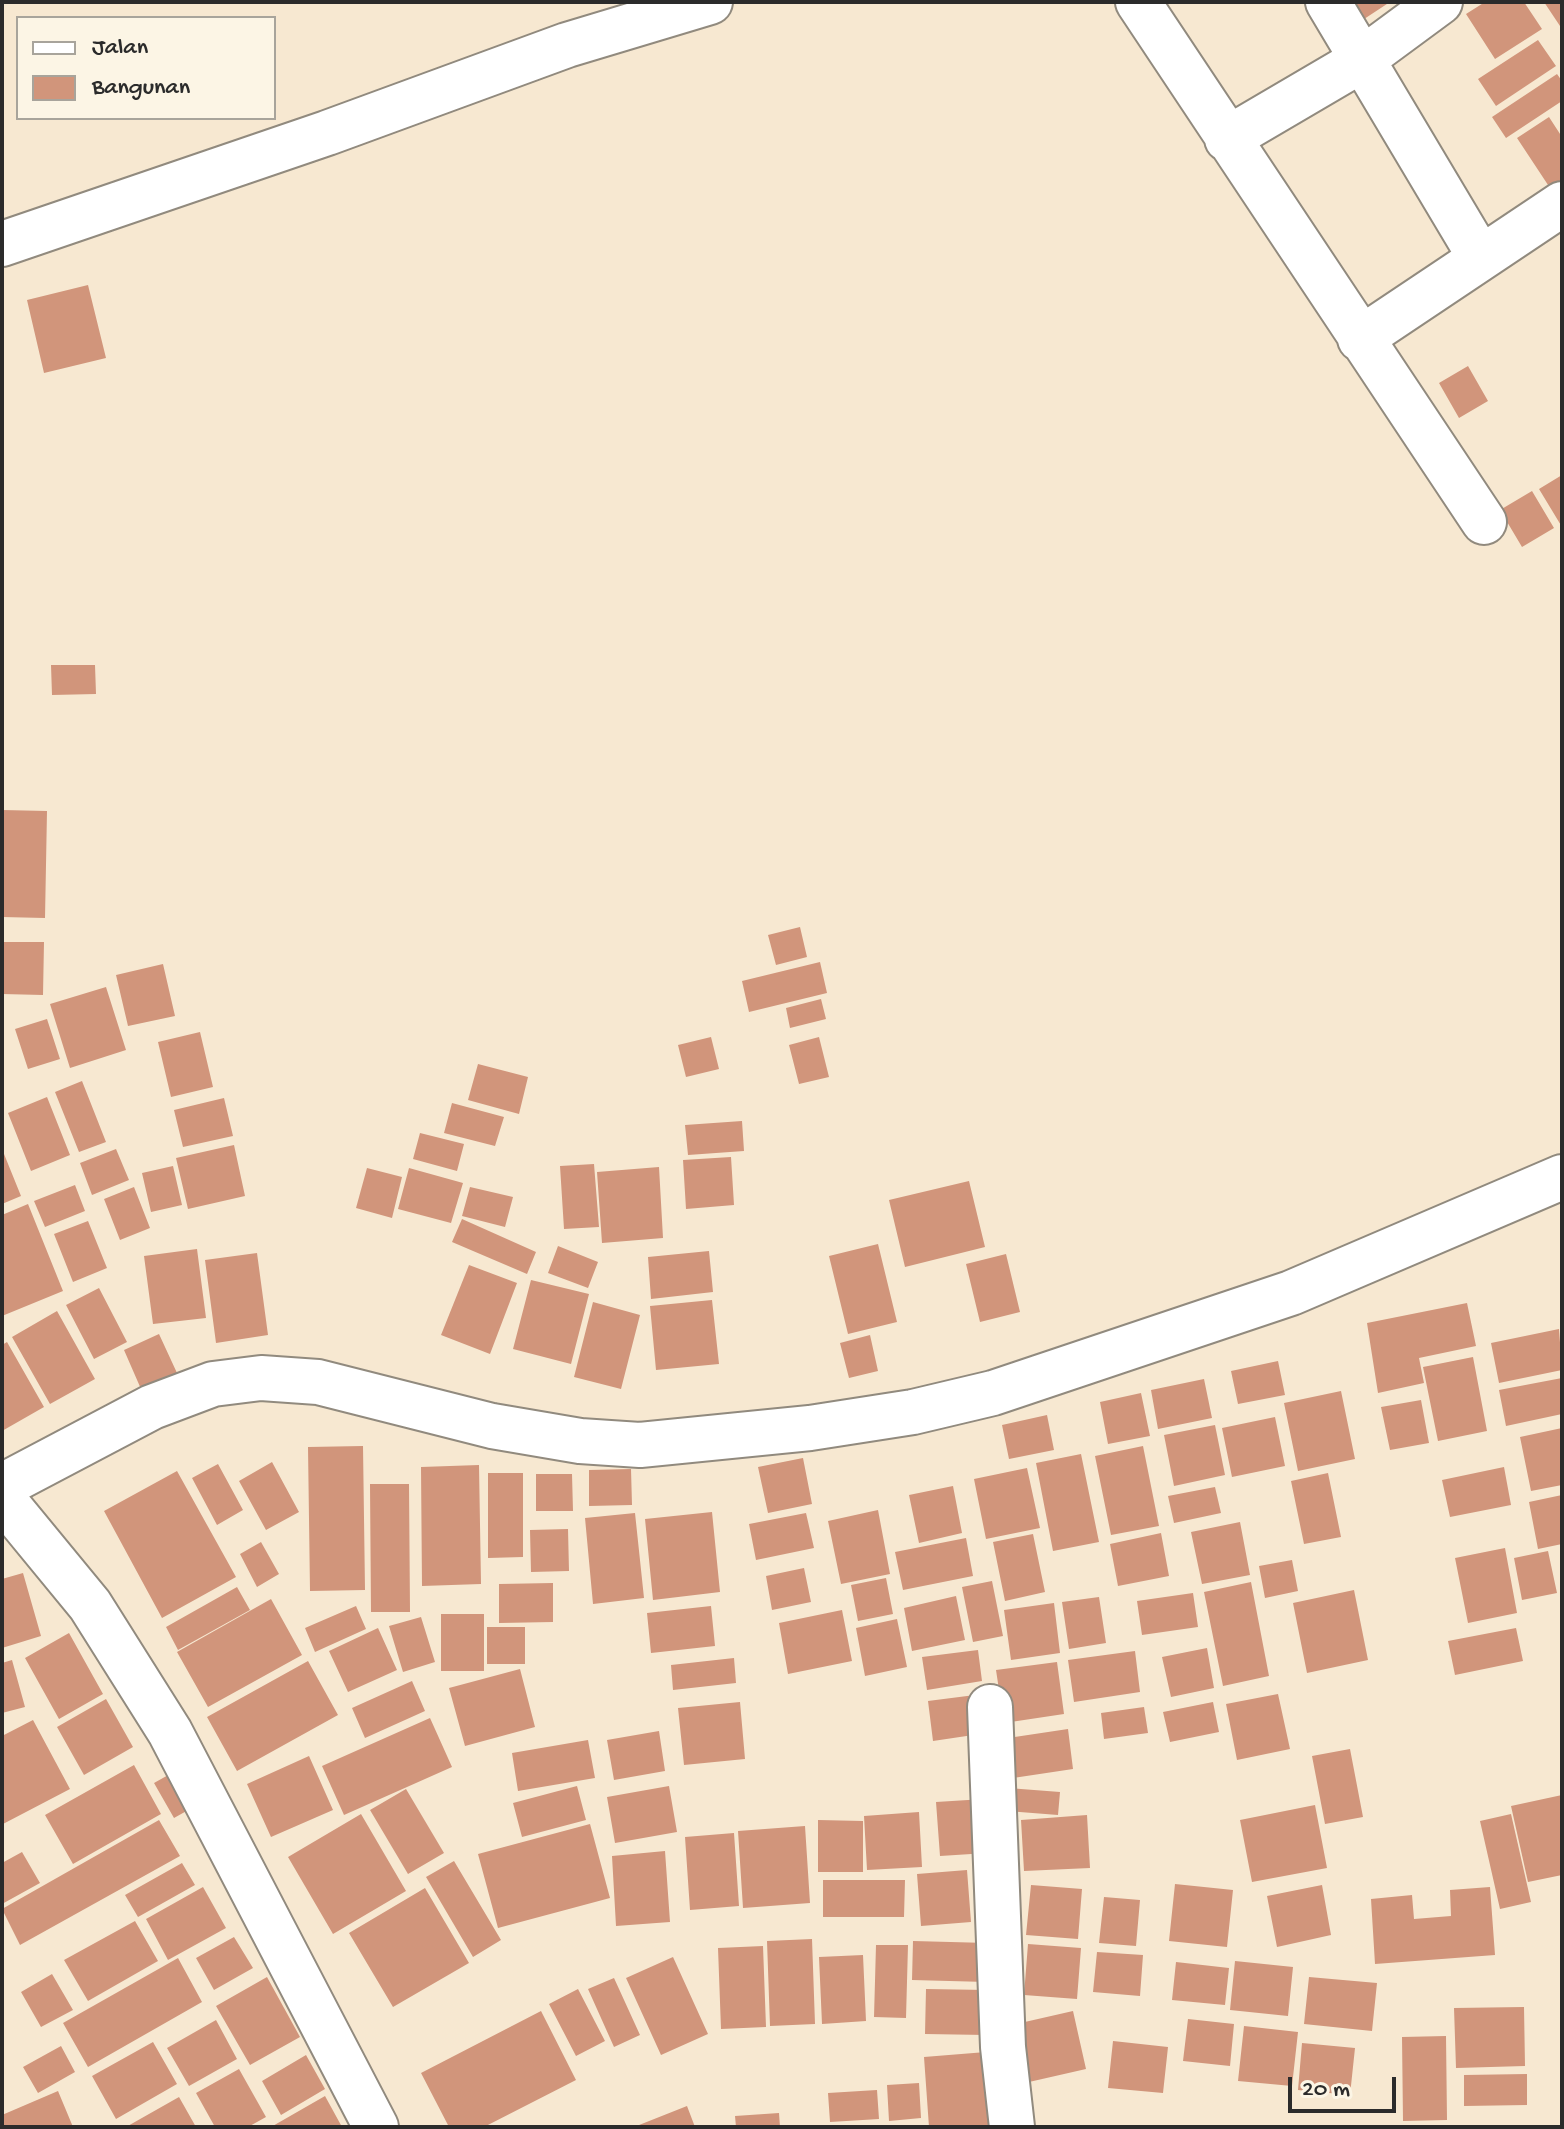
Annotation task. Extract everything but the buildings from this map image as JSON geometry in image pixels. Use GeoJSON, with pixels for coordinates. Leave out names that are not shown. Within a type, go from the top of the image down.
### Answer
{"type":"FeatureCollection","features":[{"type":"Feature","properties":{"kind":"main road"},"geometry":{"type":"LineString","coordinates":[[2,244],[327,133],[567,45],[710,2]]}},
{"type":"Feature","properties":{"kind":"main road"},"geometry":{"type":"LineString","coordinates":[[1138,2],[1484,522]]}},
{"type":"Feature","properties":{"kind":"main road"},"geometry":{"type":"LineString","coordinates":[[1328,2],[1360,61],[1480,257]]}},
{"type":"Feature","properties":{"kind":"main road"},"geometry":{"type":"LineString","coordinates":[[1227,139],[1360,61],[1440,2]]}},
{"type":"Feature","properties":{"kind":"main road"},"geometry":{"type":"LineString","coordinates":[[1360,339],[1562,204]]}},
{"type":"Feature","properties":{"kind":"main road"},"geometry":{"type":"LineString","coordinates":[[2,1486],[152,1407],[213,1384],[261,1378],[318,1382],[492,1426],[580,1441],[640,1445],[810,1428],[913,1412],[993,1393],[1291,1293],[1562,1177]]}},
{"type":"Feature","properties":{"kind":"main road"},"geometry":{"type":"LineString","coordinates":[[2,1498],[90,1605],[170,1732],[376,2127]]}},
{"type":"Feature","properties":{"kind":"main road"},"geometry":{"type":"LineString","coordinates":[[990,1707],[1003,2047],[1012,2127]]}}]}
